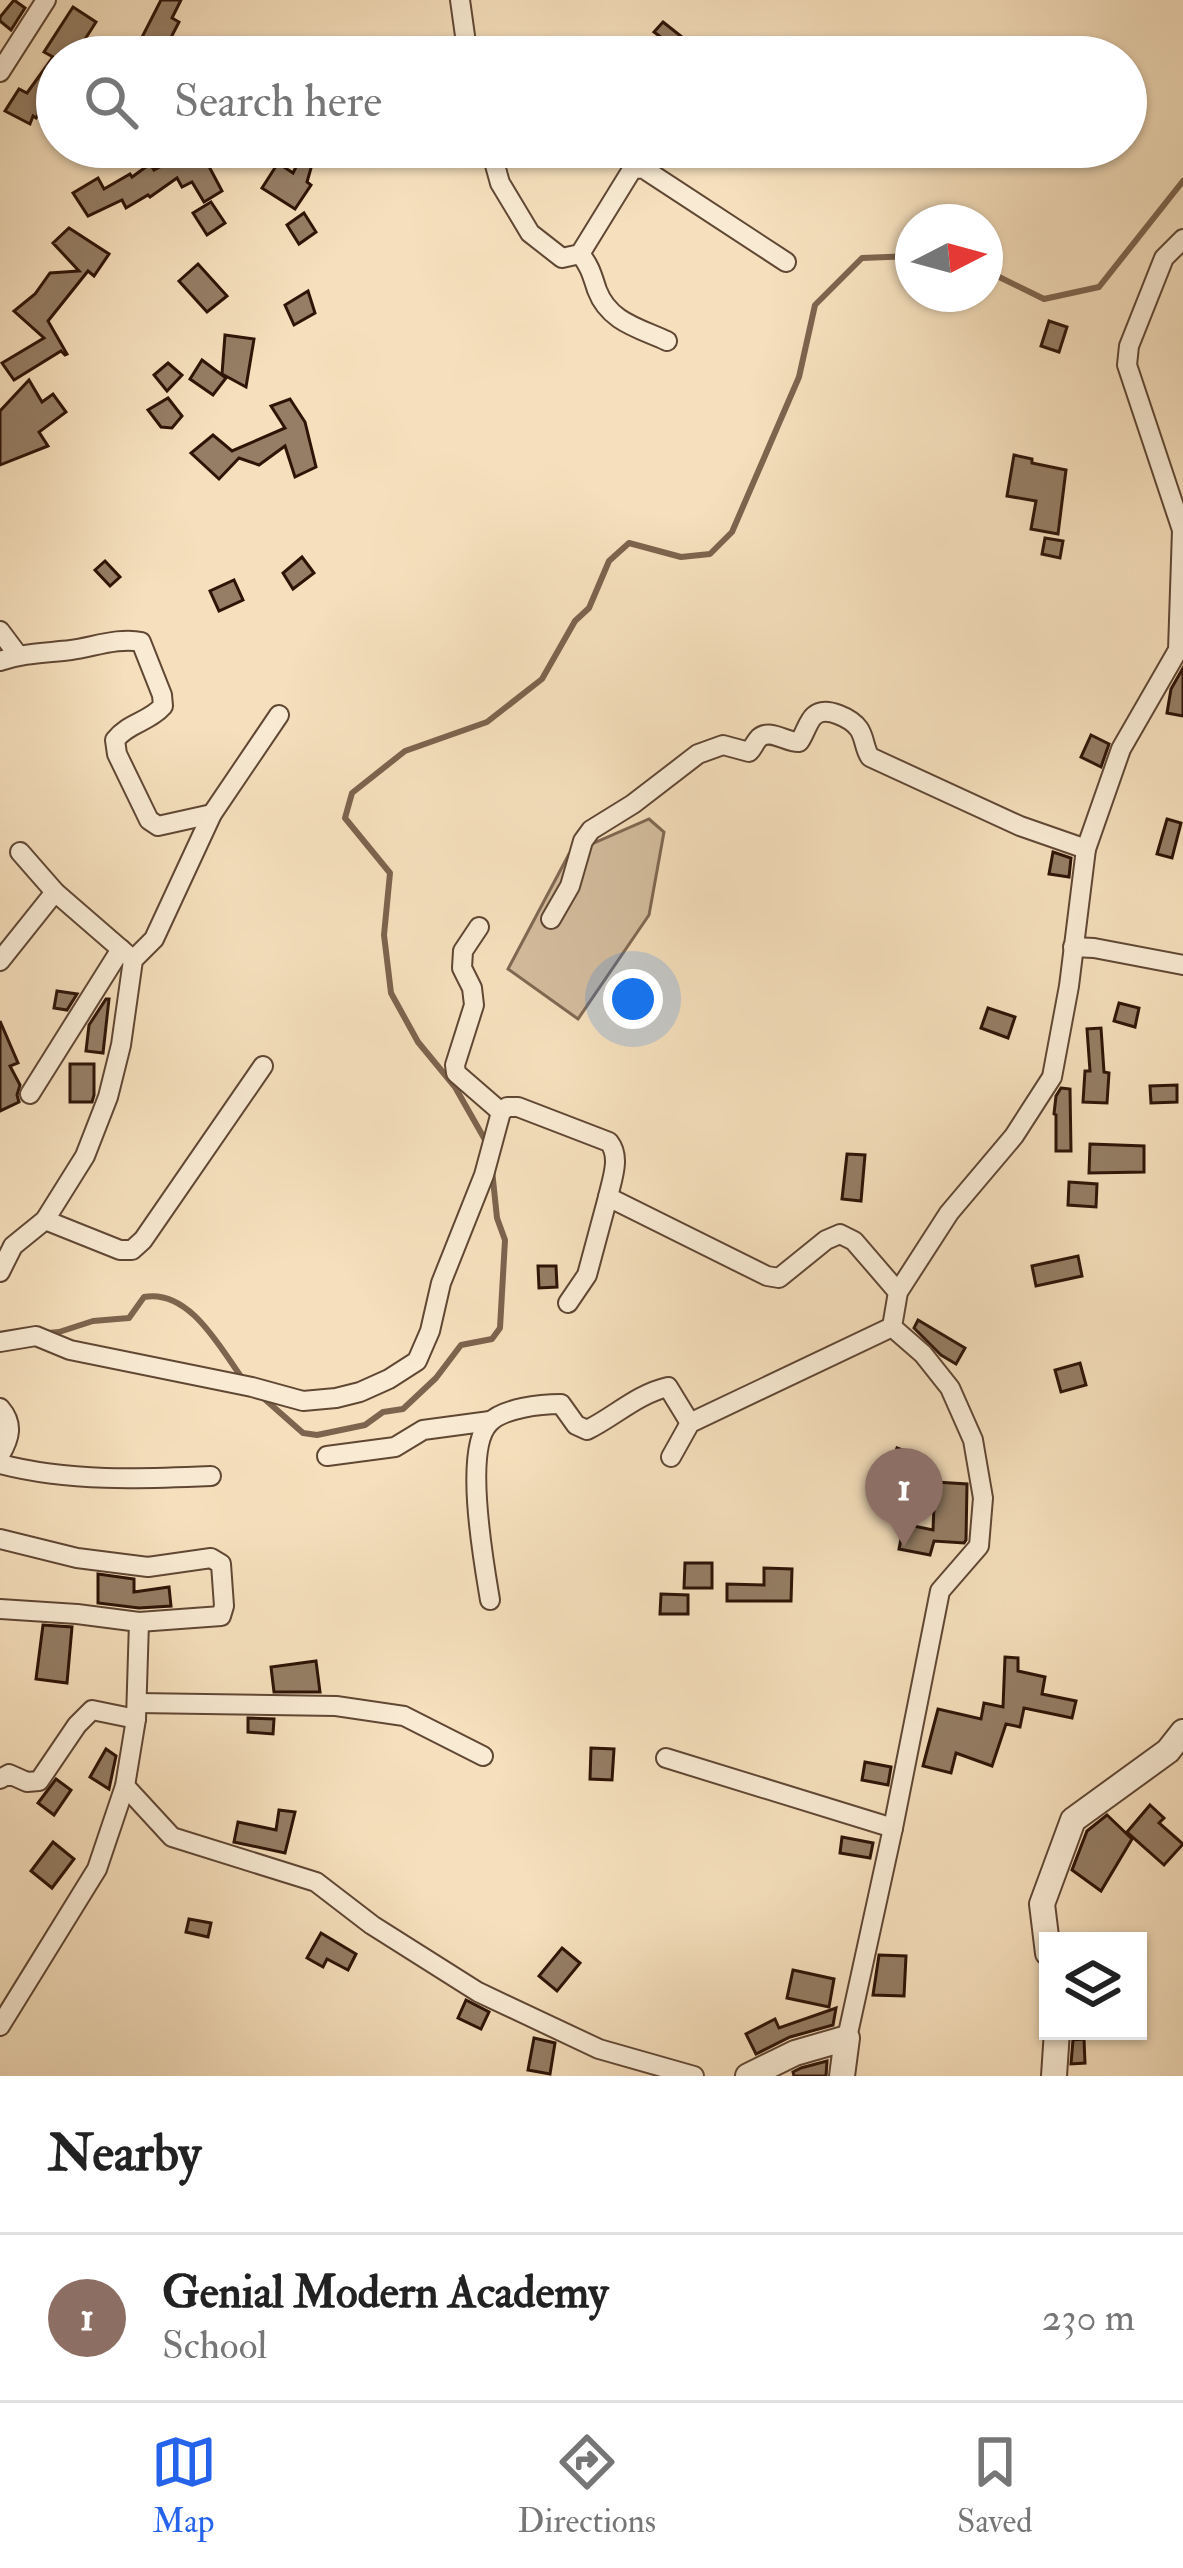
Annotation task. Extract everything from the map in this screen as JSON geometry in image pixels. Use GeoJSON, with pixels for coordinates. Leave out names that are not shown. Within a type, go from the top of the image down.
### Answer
{"type":"FeatureCollection","features":[{"type":"Feature","properties":{"kind":"street"},"geometry":{"type":"LineString","coordinates":[[0,72],[46,0]]}},
{"type":"Feature","properties":{"kind":"street"},"geometry":{"type":"LineString","coordinates":[[460,0],[465,36]]}},
{"type":"Feature","properties":{"kind":"street"},"geometry":{"type":"LineString","coordinates":[[496,168],[530,233],[562,258],[580,254],[633,168],[644,169],[786,262]]}},
{"type":"Feature","properties":{"kind":"street"},"geometry":{"type":"LineString","coordinates":[[892,1327],[898,1292],[950,1213],[1014,1136],[1052,1077],[1086,849],[1121,749],[1178,650],[1182,530],[1127,365],[1129,346],[1164,258],[1183,238]]}},
{"type":"Feature","properties":{"kind":"street"},"geometry":{"type":"LineString","coordinates":[[580,254],[592,268],[598,292],[612,316],[668,341]]}},
{"type":"Feature","properties":{"kind":"street"},"geometry":{"type":"LineString","coordinates":[[0,631],[9,658],[130,639],[141,642],[163,706],[155,716],[124,729],[115,740],[117,754],[149,820],[158,826],[212,814]]}},
{"type":"Feature","properties":{"kind":"street"},"geometry":{"type":"LineString","coordinates":[[551,919],[570,886],[583,841],[602,821],[633,804],[698,754],[723,746],[749,752],[760,737],[772,734],[793,744],[800,742],[820,713],[842,716],[858,728],[871,757],[1020,826],[1086,849]]}},
{"type":"Feature","properties":{"kind":"street"},"geometry":{"type":"LineString","coordinates":[[31,1094],[127,955],[154,939],[212,814],[279,715]]}},
{"type":"Feature","properties":{"kind":"street"},"geometry":{"type":"LineString","coordinates":[[20,852],[55,892],[127,955]]}},
{"type":"Feature","properties":{"kind":"street"},"geometry":{"type":"LineString","coordinates":[[0,962],[55,892]]}},
{"type":"Feature","properties":{"kind":"street"},"geometry":{"type":"LineString","coordinates":[[479,927],[463,951],[462,968],[472,988],[473,1004],[455,1065],[462,1080],[501,1112]]}},
{"type":"Feature","properties":{"kind":"street"},"geometry":{"type":"LineString","coordinates":[[1072,947],[1183,965]]}},
{"type":"Feature","properties":{"kind":"street"},"geometry":{"type":"LineString","coordinates":[[0,1272],[14,1246],[45,1220],[86,1156],[122,1045],[127,955]]}},
{"type":"Feature","properties":{"kind":"street"},"geometry":{"type":"LineString","coordinates":[[45,1220],[120,1250],[132,1250],[263,1066]]}},
{"type":"Feature","properties":{"kind":"street"},"geometry":{"type":"LineString","coordinates":[[0,1342],[36,1336],[70,1350],[303,1401],[360,1392],[417,1361],[430,1331],[441,1283],[484,1175],[501,1112],[507,1107],[518,1107],[608,1142],[615,1150],[587,1275],[568,1303]]}},
{"type":"Feature","properties":{"kind":"street"},"geometry":{"type":"LineString","coordinates":[[608,1197],[779,1278],[840,1234],[854,1241],[898,1292]]}},
{"type":"Feature","properties":{"kind":"street"},"geometry":{"type":"LineString","coordinates":[[671,1457],[690,1423],[892,1327]]}},
{"type":"Feature","properties":{"kind":"street"},"geometry":{"type":"LineString","coordinates":[[842,2076],[940,1591],[979,1546],[983,1498],[973,1440],[950,1388],[923,1354],[892,1327]]}},
{"type":"Feature","properties":{"kind":"street"},"geometry":{"type":"LineString","coordinates":[[327,1456],[395,1447],[423,1430],[561,1404],[576,1425],[586,1430],[668,1387],[690,1423]]}},
{"type":"Feature","properties":{"kind":"street"},"geometry":{"type":"LineString","coordinates":[[0,1408],[10,1427],[0,1460],[43,1472],[136,1479],[211,1476]]}},
{"type":"Feature","properties":{"kind":"street"},"geometry":{"type":"LineString","coordinates":[[490,1421],[480,1438],[476,1510],[490,1600]]}},
{"type":"Feature","properties":{"kind":"street"},"geometry":{"type":"LineString","coordinates":[[0,1539],[77,1558],[148,1567],[211,1558],[220,1564],[224,1606],[221,1616],[139,1622],[0,1609]]}},
{"type":"Feature","properties":{"kind":"street"},"geometry":{"type":"LineString","coordinates":[[0,2026],[97,1869],[125,1786],[137,1711],[139,1622]]}},
{"type":"Feature","properties":{"kind":"street"},"geometry":{"type":"LineString","coordinates":[[0,1779],[9,1774],[27,1782],[39,1781],[92,1710],[336,1706],[404,1716],[483,1756]]}},
{"type":"Feature","properties":{"kind":"street"},"geometry":{"type":"LineString","coordinates":[[1045,1932],[1042,1904],[1073,1820],[1168,1751],[1183,1732]]}},
{"type":"Feature","properties":{"kind":"street"},"geometry":{"type":"LineString","coordinates":[[666,1758],[893,1828]]}},
{"type":"Feature","properties":{"kind":"street"},"geometry":{"type":"LineString","coordinates":[[125,1786],[172,1838],[316,1882],[372,1925],[478,1992],[599,2049],[694,2076]]}},
{"type":"Feature","properties":{"kind":"street"},"geometry":{"type":"LineString","coordinates":[[748,2076],[795,2053],[847,2038]]}},
{"type":"Feature","properties":{"kind":"street"},"geometry":{"type":"LineString","coordinates":[[1054,2076],[1056,2040]]}},
{"type":"Feature","properties":{"kind":"shaded area"},"geometry":{"type":"Polygon","coordinates":[[[649,819],[664,832],[649,915],[578,1019],[508,969],[569,854],[649,819]]]}},
{"type":"Feature","properties":{"kind":"building"},"geometry":{"type":"Polygon","coordinates":[[[14,0],[25,8],[11,30],[0,17],[14,0]]]}},
{"type":"Feature","properties":{"kind":"building"},"geometry":{"type":"Polygon","coordinates":[[[161,0],[181,0],[172,18],[179,22],[172,36],[143,36],[161,0]]]}},
{"type":"Feature","properties":{"kind":"building"},"geometry":{"type":"Polygon","coordinates":[[[73,7],[96,22],[87,36],[54,36],[73,7]]]}},
{"type":"Feature","properties":{"kind":"building"},"geometry":{"type":"Polygon","coordinates":[[[663,22],[681,36],[659,36],[654,32],[663,22]]]}},
{"type":"Feature","properties":{"kind":"building"},"geometry":{"type":"Polygon","coordinates":[[[36,81],[36,118],[30,124],[5,111],[19,89],[27,93],[36,81]]]}},
{"type":"Feature","properties":{"kind":"building"},"geometry":{"type":"Polygon","coordinates":[[[144,168],[210,168],[222,191],[204,202],[192,182],[182,187],[177,178],[126,208],[122,200],[88,216],[73,193],[98,178],[104,189],[144,168]]]}},
{"type":"Feature","properties":{"kind":"building"},"geometry":{"type":"Polygon","coordinates":[[[275,168],[293,173],[296,168],[311,168],[307,182],[311,185],[295,209],[262,188],[275,168]]]}},
{"type":"Feature","properties":{"kind":"building"},"geometry":{"type":"Polygon","coordinates":[[[211,202],[225,223],[207,235],[193,213],[211,202]]]}},
{"type":"Feature","properties":{"kind":"building"},"geometry":{"type":"Polygon","coordinates":[[[304,213],[316,232],[299,244],[287,225],[304,213]]]}},
{"type":"Feature","properties":{"kind":"building"},"geometry":{"type":"Polygon","coordinates":[[[69,228],[109,254],[94,276],[88,271],[48,321],[67,354],[61,351],[14,380],[2,363],[44,338],[14,311],[50,273],[79,271],[53,243],[69,228]]]}},
{"type":"Feature","properties":{"kind":"building"},"geometry":{"type":"Polygon","coordinates":[[[198,264],[227,296],[207,312],[179,281],[198,264]]]}},
{"type":"Feature","properties":{"kind":"building"},"geometry":{"type":"Polygon","coordinates":[[[308,291],[315,313],[294,325],[285,305],[308,291]]]}},
{"type":"Feature","properties":{"kind":"building"},"geometry":{"type":"Polygon","coordinates":[[[1049,321],[1067,327],[1059,352],[1041,346],[1049,321]]]}},
{"type":"Feature","properties":{"kind":"building"},"geometry":{"type":"Polygon","coordinates":[[[225,335],[254,339],[246,387],[222,374],[225,335]]]}},
{"type":"Feature","properties":{"kind":"building"},"geometry":{"type":"Polygon","coordinates":[[[202,360],[226,378],[213,395],[190,379],[202,360]]]}},
{"type":"Feature","properties":{"kind":"building"},"geometry":{"type":"Polygon","coordinates":[[[168,363],[182,375],[167,391],[154,375],[168,363]]]}},
{"type":"Feature","properties":{"kind":"building"},"geometry":{"type":"Polygon","coordinates":[[[29,380],[42,402],[53,394],[66,412],[39,432],[48,446],[0,465],[0,411],[29,380]]]}},
{"type":"Feature","properties":{"kind":"building"},"geometry":{"type":"Polygon","coordinates":[[[168,398],[182,416],[172,428],[161,427],[148,410],[168,398]]]}},
{"type":"Feature","properties":{"kind":"building"},"geometry":{"type":"Polygon","coordinates":[[[290,399],[305,422],[316,467],[295,477],[285,446],[259,465],[239,458],[219,479],[191,453],[213,435],[232,451],[285,428],[271,406],[290,399]]]}},
{"type":"Feature","properties":{"kind":"building"},"geometry":{"type":"Polygon","coordinates":[[[1014,455],[1066,470],[1058,534],[1031,529],[1036,501],[1007,496],[1014,455]]]}},
{"type":"Feature","properties":{"kind":"building"},"geometry":{"type":"Polygon","coordinates":[[[1045,538],[1063,541],[1060,558],[1042,554],[1045,538]]]}},
{"type":"Feature","properties":{"kind":"building"},"geometry":{"type":"Polygon","coordinates":[[[302,557],[314,573],[293,589],[283,573],[302,557]]]}},
{"type":"Feature","properties":{"kind":"building"},"geometry":{"type":"Polygon","coordinates":[[[105,561],[120,577],[110,586],[95,570],[105,561]]]}},
{"type":"Feature","properties":{"kind":"building"},"geometry":{"type":"Polygon","coordinates":[[[234,580],[243,600],[219,611],[210,591],[234,580]]]}},
{"type":"Feature","properties":{"kind":"building"},"geometry":{"type":"Polygon","coordinates":[[[1183,668],[1183,716],[1167,713],[1171,689],[1183,668]]]}},
{"type":"Feature","properties":{"kind":"building"},"geometry":{"type":"Polygon","coordinates":[[[1091,735],[1109,744],[1101,767],[1081,757],[1091,735]]]}},
{"type":"Feature","properties":{"kind":"building"},"geometry":{"type":"Polygon","coordinates":[[[1167,819],[1181,823],[1172,858],[1157,854],[1167,819]]]}},
{"type":"Feature","properties":{"kind":"building"},"geometry":{"type":"Polygon","coordinates":[[[1053,852],[1071,858],[1069,877],[1049,874],[1053,852]]]}},
{"type":"Feature","properties":{"kind":"building"},"geometry":{"type":"Polygon","coordinates":[[[57,991],[77,994],[67,1010],[54,1008],[57,991]]]}},
{"type":"Feature","properties":{"kind":"building"},"geometry":{"type":"Polygon","coordinates":[[[106,999],[103,1053],[86,1051],[89,1025],[106,999]]]}},
{"type":"Feature","properties":{"kind":"building"},"geometry":{"type":"Polygon","coordinates":[[[1119,1003],[1139,1008],[1135,1027],[1114,1021],[1119,1003]]]}},
{"type":"Feature","properties":{"kind":"building"},"geometry":{"type":"Polygon","coordinates":[[[988,1008],[1015,1017],[1008,1038],[981,1028],[988,1008]]]}},
{"type":"Feature","properties":{"kind":"building"},"geometry":{"type":"Polygon","coordinates":[[[0,1021],[18,1063],[10,1066],[20,1085],[19,1102],[0,1111],[0,1021]]]}},
{"type":"Feature","properties":{"kind":"building"},"geometry":{"type":"Polygon","coordinates":[[[1101,1028],[1104,1072],[1109,1073],[1107,1103],[1083,1102],[1085,1071],[1090,1071],[1087,1029],[1101,1028]]]}},
{"type":"Feature","properties":{"kind":"building"},"geometry":{"type":"Polygon","coordinates":[[[70,1064],[94,1064],[92,1102],[70,1102],[70,1064]]]}},
{"type":"Feature","properties":{"kind":"building"},"geometry":{"type":"Polygon","coordinates":[[[1177,1085],[1177,1102],[1151,1103],[1150,1086],[1177,1085]]]}},
{"type":"Feature","properties":{"kind":"building"},"geometry":{"type":"Polygon","coordinates":[[[1061,1088],[1070,1089],[1071,1151],[1056,1151],[1054,1114],[1061,1088]]]}},
{"type":"Feature","properties":{"kind":"building"},"geometry":{"type":"Polygon","coordinates":[[[1090,1144],[1144,1146],[1144,1172],[1089,1173],[1090,1144]]]}},
{"type":"Feature","properties":{"kind":"building"},"geometry":{"type":"Polygon","coordinates":[[[847,1154],[865,1155],[861,1201],[842,1199],[847,1154]]]}},
{"type":"Feature","properties":{"kind":"building"},"geometry":{"type":"Polygon","coordinates":[[[1069,1182],[1097,1184],[1096,1207],[1068,1205],[1069,1182]]]}},
{"type":"Feature","properties":{"kind":"building"},"geometry":{"type":"Polygon","coordinates":[[[1078,1256],[1082,1276],[1036,1286],[1032,1266],[1078,1256]]]}},
{"type":"Feature","properties":{"kind":"building"},"geometry":{"type":"Polygon","coordinates":[[[538,1266],[556,1266],[557,1287],[539,1288],[538,1266]]]}},
{"type":"Feature","properties":{"kind":"building"},"geometry":{"type":"Polygon","coordinates":[[[918,1320],[965,1348],[956,1364],[914,1328],[918,1320]]]}},
{"type":"Feature","properties":{"kind":"building"},"geometry":{"type":"Polygon","coordinates":[[[1080,1363],[1086,1385],[1061,1392],[1055,1370],[1080,1363]]]}},
{"type":"Feature","properties":{"kind":"building"},"geometry":{"type":"Polygon","coordinates":[[[897,1448],[913,1454],[900,1491],[884,1485],[897,1448]]]}},
{"type":"Feature","properties":{"kind":"building"},"geometry":{"type":"Polygon","coordinates":[[[935,1482],[967,1484],[966,1540],[934,1541],[930,1555],[899,1549],[904,1524],[933,1530],[935,1482]]]}},
{"type":"Feature","properties":{"kind":"building"},"geometry":{"type":"Polygon","coordinates":[[[685,1563],[712,1563],[712,1588],[684,1588],[685,1563]]]}},
{"type":"Feature","properties":{"kind":"building"},"geometry":{"type":"Polygon","coordinates":[[[764,1568],[792,1569],[791,1601],[727,1601],[727,1584],[764,1585],[764,1568]]]}},
{"type":"Feature","properties":{"kind":"building"},"geometry":{"type":"Polygon","coordinates":[[[98,1574],[134,1579],[134,1592],[169,1587],[171,1606],[98,1603],[98,1574]]]}},
{"type":"Feature","properties":{"kind":"building"},"geometry":{"type":"Polygon","coordinates":[[[661,1594],[688,1595],[688,1614],[660,1614],[661,1594]]]}},
{"type":"Feature","properties":{"kind":"building"},"geometry":{"type":"Polygon","coordinates":[[[43,1625],[72,1627],[67,1683],[36,1679],[43,1625]]]}},
{"type":"Feature","properties":{"kind":"building"},"geometry":{"type":"Polygon","coordinates":[[[1005,1657],[1018,1658],[1018,1671],[1045,1677],[1042,1694],[1076,1701],[1072,1718],[1024,1708],[1020,1727],[1006,1724],[992,1766],[956,1753],[951,1773],[923,1766],[938,1709],[981,1719],[984,1703],[1003,1707],[1005,1657]]]}},
{"type":"Feature","properties":{"kind":"building"},"geometry":{"type":"Polygon","coordinates":[[[316,1661],[320,1692],[274,1692],[271,1667],[316,1661]]]}},
{"type":"Feature","properties":{"kind":"building"},"geometry":{"type":"Polygon","coordinates":[[[248,1718],[274,1719],[273,1734],[248,1732],[248,1718]]]}},
{"type":"Feature","properties":{"kind":"building"},"geometry":{"type":"Polygon","coordinates":[[[591,1748],[614,1749],[612,1780],[590,1779],[591,1748]]]}},
{"type":"Feature","properties":{"kind":"building"},"geometry":{"type":"Polygon","coordinates":[[[106,1749],[116,1756],[109,1789],[90,1777],[106,1749]]]}},
{"type":"Feature","properties":{"kind":"building"},"geometry":{"type":"Polygon","coordinates":[[[865,1762],[891,1767],[888,1785],[862,1780],[865,1762]]]}},
{"type":"Feature","properties":{"kind":"building"},"geometry":{"type":"Polygon","coordinates":[[[56,1779],[71,1790],[54,1815],[38,1803],[56,1779]]]}},
{"type":"Feature","properties":{"kind":"building"},"geometry":{"type":"Polygon","coordinates":[[[1150,1805],[1164,1818],[1159,1823],[1183,1844],[1164,1865],[1127,1832],[1150,1805]]]}},
{"type":"Feature","properties":{"kind":"building"},"geometry":{"type":"Polygon","coordinates":[[[279,1810],[295,1812],[285,1853],[234,1842],[238,1822],[276,1830],[279,1810]]]}},
{"type":"Feature","properties":{"kind":"building"},"geometry":{"type":"Polygon","coordinates":[[[1107,1815],[1132,1839],[1101,1891],[1072,1870],[1087,1831],[1107,1815]]]}},
{"type":"Feature","properties":{"kind":"building"},"geometry":{"type":"Polygon","coordinates":[[[842,1837],[873,1843],[870,1858],[840,1853],[842,1837]]]}},
{"type":"Feature","properties":{"kind":"building"},"geometry":{"type":"Polygon","coordinates":[[[53,1842],[74,1859],[52,1888],[31,1871],[53,1842]]]}},
{"type":"Feature","properties":{"kind":"building"},"geometry":{"type":"Polygon","coordinates":[[[189,1919],[211,1923],[208,1937],[186,1932],[189,1919]]]}},
{"type":"Feature","properties":{"kind":"building"},"geometry":{"type":"Polygon","coordinates":[[[321,1933],[356,1954],[348,1970],[327,1959],[323,1967],[307,1958],[321,1933]]]}},
{"type":"Feature","properties":{"kind":"building"},"geometry":{"type":"Polygon","coordinates":[[[562,1948],[580,1963],[557,1991],[539,1976],[562,1948]]]}},
{"type":"Feature","properties":{"kind":"building"},"geometry":{"type":"Polygon","coordinates":[[[879,1955],[906,1956],[904,1996],[873,1995],[879,1955]]]}},
{"type":"Feature","properties":{"kind":"building"},"geometry":{"type":"Polygon","coordinates":[[[793,1970],[834,1979],[829,2007],[787,1998],[793,1970]]]}},
{"type":"Feature","properties":{"kind":"building"},"geometry":{"type":"Polygon","coordinates":[[[466,2000],[489,2012],[481,2029],[458,2018],[466,2000]]]}},
{"type":"Feature","properties":{"kind":"building"},"geometry":{"type":"Polygon","coordinates":[[[836,2008],[833,2025],[790,2037],[756,2054],[746,2034],[775,2019],[779,2028],[836,2008]]]}},
{"type":"Feature","properties":{"kind":"building"},"geometry":{"type":"Polygon","coordinates":[[[534,2038],[555,2043],[550,2074],[528,2070],[534,2038]]]}},
{"type":"Feature","properties":{"kind":"building"},"geometry":{"type":"Polygon","coordinates":[[[1073,2040],[1084,2040],[1085,2063],[1071,2064],[1073,2040]]]}},
{"type":"Feature","properties":{"kind":"building"},"geometry":{"type":"Polygon","coordinates":[[[827,2061],[826,2076],[794,2076],[801,2068],[827,2061]]]}},
{"type":"Feature","properties":{"kind":"waterway"},"geometry":{"type":"LineString","coordinates":[[1003,279],[1044,299],[1099,287],[1183,181]]}},
{"type":"Feature","properties":{"kind":"waterway"},"geometry":{"type":"LineString","coordinates":[[488,1145],[391,993],[384,935],[390,873],[345,818],[352,793],[405,751],[487,722],[542,679],[575,621],[589,608],[609,561],[629,543],[681,557],[710,554],[732,532],[799,377],[815,305],[862,258],[895,257]]}},
{"type":"Feature","properties":{"kind":"waterway"},"geometry":{"type":"LineString","coordinates":[[260,1395],[303,1433],[317,1435],[365,1425],[383,1412],[403,1409],[436,1378],[461,1345],[492,1339],[500,1328],[505,1240],[497,1218],[492,1170]]}},
{"type":"Feature","properties":{"kind":"waterway"},"geometry":{"type":"LineString","coordinates":[[48,1333],[93,1321],[129,1318],[144,1297],[160,1297],[201,1322],[242,1378]]}},
{"type":"Feature","properties":{"kind":"place","name":"Genial Modern Academy"},"geometry":{"type":"Point","coordinates":[904,1547]}}]}
